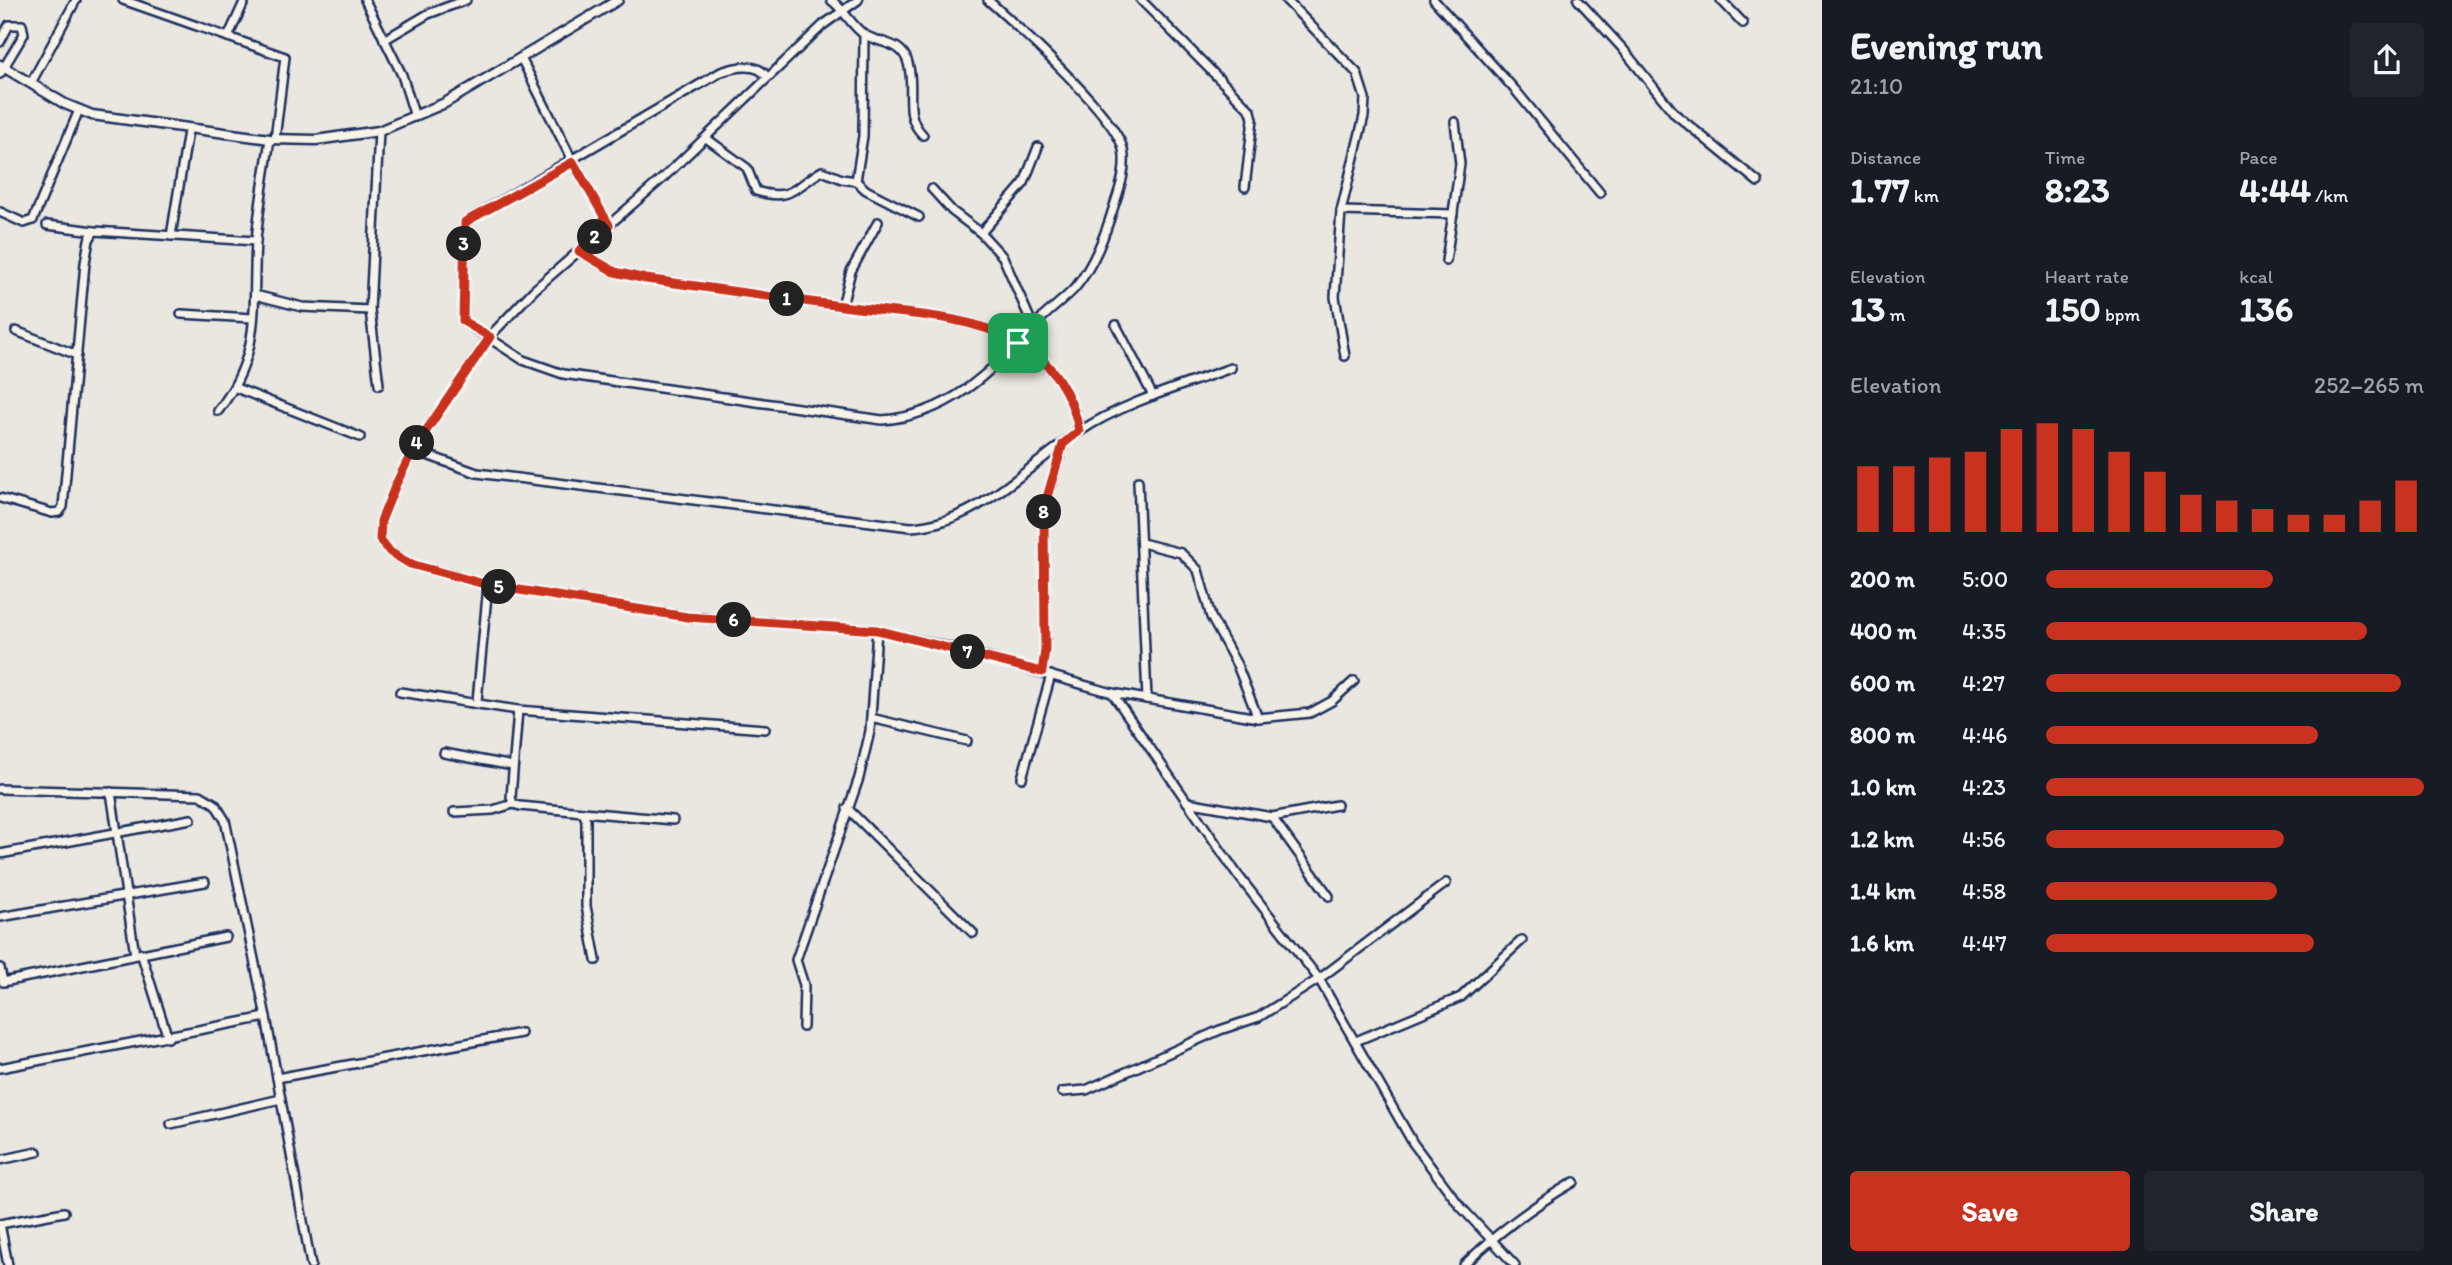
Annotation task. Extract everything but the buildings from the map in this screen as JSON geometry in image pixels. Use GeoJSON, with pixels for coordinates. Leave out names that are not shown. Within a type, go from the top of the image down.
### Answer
{"type":"FeatureCollection","features":[{"type":"Feature","properties":{"kind":"street"},"geometry":{"type":"LineString","coordinates":[[30,83],[76,0]]}},
{"type":"Feature","properties":{"kind":"street"},"geometry":{"type":"LineString","coordinates":[[124,0],[285,57],[256,241],[253,339],[236,388],[219,411]]}},
{"type":"Feature","properties":{"kind":"street"},"geometry":{"type":"LineString","coordinates":[[150,9],[153,0]]}},
{"type":"Feature","properties":{"kind":"street"},"geometry":{"type":"LineString","coordinates":[[228,37],[245,0]]}},
{"type":"Feature","properties":{"kind":"street"},"geometry":{"type":"LineString","coordinates":[[365,0],[402,75],[415,117]]}},
{"type":"Feature","properties":{"kind":"street"},"geometry":{"type":"LineString","coordinates":[[384,40],[428,14],[466,0]]}},
{"type":"Feature","properties":{"kind":"street"},"geometry":{"type":"LineString","coordinates":[[0,42],[9,25],[22,25],[24,34],[1,69],[79,110],[127,122],[188,131],[316,141],[379,131],[415,117],[618,0]]}},
{"type":"Feature","properties":{"kind":"street"},"geometry":{"type":"LineString","coordinates":[[831,0],[843,9],[864,34],[889,42],[902,52],[908,62],[911,117],[914,126],[923,135]]}},
{"type":"Feature","properties":{"kind":"street"},"geometry":{"type":"LineString","coordinates":[[858,0],[843,9],[706,138],[534,290],[490,337],[413,450],[381,521],[380,539],[390,552],[410,564],[488,585],[687,617],[877,630],[1111,692],[1258,718],[1310,713],[1332,701],[1354,681]]}},
{"type":"Feature","properties":{"kind":"street"},"geometry":{"type":"LineString","coordinates":[[767,78],[759,69],[747,67],[720,72],[573,162],[465,222],[463,321],[523,360],[563,374],[882,419],[911,418],[948,400],[998,365],[1033,326],[1075,287],[1102,244],[1121,185],[1124,156],[1117,132],[1030,39],[988,0]]}},
{"type":"Feature","properties":{"kind":"street"},"geometry":{"type":"LineString","coordinates":[[1141,0],[1251,111],[1253,120],[1245,187]]}},
{"type":"Feature","properties":{"kind":"street"},"geometry":{"type":"LineString","coordinates":[[1286,0],[1357,73],[1362,86],[1364,116],[1341,211],[1335,297],[1345,356]]}},
{"type":"Feature","properties":{"kind":"street"},"geometry":{"type":"LineString","coordinates":[[1434,0],[1516,91],[1600,193]]}},
{"type":"Feature","properties":{"kind":"street"},"geometry":{"type":"LineString","coordinates":[[1577,0],[1623,49],[1675,114],[1758,182]]}},
{"type":"Feature","properties":{"kind":"street"},"geometry":{"type":"LineString","coordinates":[[1721,0],[1743,23]]}},
{"type":"Feature","properties":{"kind":"street"},"geometry":{"type":"LineString","coordinates":[[856,181],[863,136],[864,34]]}},
{"type":"Feature","properties":{"kind":"street"},"geometry":{"type":"LineString","coordinates":[[521,58],[573,162],[609,225]]}},
{"type":"Feature","properties":{"kind":"street"},"geometry":{"type":"LineString","coordinates":[[0,212],[24,223],[33,220],[79,110]]}},
{"type":"Feature","properties":{"kind":"street"},"geometry":{"type":"LineString","coordinates":[[1446,261],[1461,158],[1455,122]]}},
{"type":"Feature","properties":{"kind":"street"},"geometry":{"type":"LineString","coordinates":[[171,236],[188,131]]}},
{"type":"Feature","properties":{"kind":"street"},"geometry":{"type":"LineString","coordinates":[[379,131],[370,310],[379,386]]}},
{"type":"Feature","properties":{"kind":"street"},"geometry":{"type":"LineString","coordinates":[[706,138],[747,168],[756,191],[781,195],[796,191],[822,171],[856,181],[866,190],[919,217]]}},
{"type":"Feature","properties":{"kind":"street"},"geometry":{"type":"LineString","coordinates":[[981,233],[1024,183],[1038,147]]}},
{"type":"Feature","properties":{"kind":"street"},"geometry":{"type":"LineString","coordinates":[[932,189],[952,211],[981,233],[1003,257],[1033,326]]}},
{"type":"Feature","properties":{"kind":"street"},"geometry":{"type":"LineString","coordinates":[[1341,211],[1453,214]]}},
{"type":"Feature","properties":{"kind":"street"},"geometry":{"type":"LineString","coordinates":[[842,306],[851,271],[878,222]]}},
{"type":"Feature","properties":{"kind":"street"},"geometry":{"type":"LineString","coordinates":[[47,225],[94,231],[256,241]]}},
{"type":"Feature","properties":{"kind":"street"},"geometry":{"type":"LineString","coordinates":[[0,498],[52,513],[59,512],[63,507],[85,263],[89,240],[94,231]]}},
{"type":"Feature","properties":{"kind":"street"},"geometry":{"type":"LineString","coordinates":[[579,251],[615,272],[646,279],[957,321],[1018,343],[1035,354],[1071,398],[1079,431]]}},
{"type":"Feature","properties":{"kind":"street"},"geometry":{"type":"LineString","coordinates":[[256,295],[302,307],[370,310]]}},
{"type":"Feature","properties":{"kind":"street"},"geometry":{"type":"LineString","coordinates":[[180,314],[253,318]]}},
{"type":"Feature","properties":{"kind":"street"},"geometry":{"type":"LineString","coordinates":[[1116,325],[1153,396]]}},
{"type":"Feature","properties":{"kind":"street"},"geometry":{"type":"LineString","coordinates":[[16,331],[77,355]]}},
{"type":"Feature","properties":{"kind":"street"},"geometry":{"type":"LineString","coordinates":[[413,450],[477,473],[911,527],[931,526],[955,518],[981,504],[1079,431],[1153,396],[1231,368]]}},
{"type":"Feature","properties":{"kind":"street"},"geometry":{"type":"LineString","coordinates":[[236,388],[360,437]]}},
{"type":"Feature","properties":{"kind":"street"},"geometry":{"type":"LineString","coordinates":[[1042,672],[1045,650],[1044,507],[1063,444]]}},
{"type":"Feature","properties":{"kind":"street"},"geometry":{"type":"LineString","coordinates":[[1138,481],[1147,699]]}},
{"type":"Feature","properties":{"kind":"street"},"geometry":{"type":"LineString","coordinates":[[1142,543],[1181,553],[1198,570],[1211,617],[1237,665],[1258,718]]}},
{"type":"Feature","properties":{"kind":"street"},"geometry":{"type":"LineString","coordinates":[[477,701],[488,585]]}},
{"type":"Feature","properties":{"kind":"street"},"geometry":{"type":"LineString","coordinates":[[803,1027],[804,985],[796,960],[859,778],[871,718],[877,630]]}},
{"type":"Feature","properties":{"kind":"street"},"geometry":{"type":"LineString","coordinates":[[1022,778],[1051,675]]}},
{"type":"Feature","properties":{"kind":"street"},"geometry":{"type":"LineString","coordinates":[[400,692],[477,701],[518,710],[765,729]]}},
{"type":"Feature","properties":{"kind":"street"},"geometry":{"type":"LineString","coordinates":[[1111,692],[1237,874],[1319,979],[1413,1143],[1460,1206],[1516,1265]]}},
{"type":"Feature","properties":{"kind":"street"},"geometry":{"type":"LineString","coordinates":[[513,804],[511,797],[518,710]]}},
{"type":"Feature","properties":{"kind":"street"},"geometry":{"type":"LineString","coordinates":[[871,718],[967,741]]}},
{"type":"Feature","properties":{"kind":"street"},"geometry":{"type":"LineString","coordinates":[[444,753],[513,766]]}},
{"type":"Feature","properties":{"kind":"street"},"geometry":{"type":"LineString","coordinates":[[0,789],[200,795],[215,804],[225,820],[266,1017],[311,1265]]}},
{"type":"Feature","properties":{"kind":"street"},"geometry":{"type":"LineString","coordinates":[[111,792],[125,895],[138,954],[168,1038]]}},
{"type":"Feature","properties":{"kind":"street"},"geometry":{"type":"LineString","coordinates":[[1187,802],[1272,817],[1336,805]]}},
{"type":"Feature","properties":{"kind":"street"},"geometry":{"type":"LineString","coordinates":[[454,812],[493,810],[513,804],[673,820]]}},
{"type":"Feature","properties":{"kind":"street"},"geometry":{"type":"LineString","coordinates":[[847,808],[973,933]]}},
{"type":"Feature","properties":{"kind":"street"},"geometry":{"type":"LineString","coordinates":[[583,812],[586,820],[586,906],[596,960]]}},
{"type":"Feature","properties":{"kind":"street"},"geometry":{"type":"LineString","coordinates":[[1272,817],[1329,896]]}},
{"type":"Feature","properties":{"kind":"street"},"geometry":{"type":"LineString","coordinates":[[0,854],[191,818]]}},
{"type":"Feature","properties":{"kind":"street"},"geometry":{"type":"LineString","coordinates":[[0,917],[205,882]]}},
{"type":"Feature","properties":{"kind":"street"},"geometry":{"type":"LineString","coordinates":[[1062,1092],[1086,1090],[1220,1030],[1259,1017],[1319,979],[1446,883]]}},
{"type":"Feature","properties":{"kind":"street"},"geometry":{"type":"LineString","coordinates":[[0,968],[3,982],[226,937]]}},
{"type":"Feature","properties":{"kind":"street"},"geometry":{"type":"LineString","coordinates":[[1356,1041],[1461,997],[1522,940]]}},
{"type":"Feature","properties":{"kind":"street"},"geometry":{"type":"LineString","coordinates":[[0,1068],[168,1038],[266,1017]]}},
{"type":"Feature","properties":{"kind":"street"},"geometry":{"type":"LineString","coordinates":[[277,1078],[521,1033]]}},
{"type":"Feature","properties":{"kind":"street"},"geometry":{"type":"LineString","coordinates":[[171,1124],[281,1099]]}},
{"type":"Feature","properties":{"kind":"street"},"geometry":{"type":"LineString","coordinates":[[0,1160],[37,1152]]}},
{"type":"Feature","properties":{"kind":"street"},"geometry":{"type":"LineString","coordinates":[[1464,1265],[1491,1239],[1545,1198],[1574,1182]]}},
{"type":"Feature","properties":{"kind":"street"},"geometry":{"type":"LineString","coordinates":[[8,1265],[0,1224],[64,1212]]}},
{"type":"Feature","properties":{"kind":"route"},"geometry":{"type":"LineString","coordinates":[[573,162],[609,225],[579,251],[615,272],[646,279],[957,321],[992,331],[1018,343],[1035,354],[1071,398],[1079,431],[1063,444],[1044,507],[1045,650],[1042,672],[877,630],[687,617],[488,585],[410,564],[390,552],[380,539],[381,521],[413,450],[490,337],[469,327],[463,321],[465,222],[573,162]]}}]}
